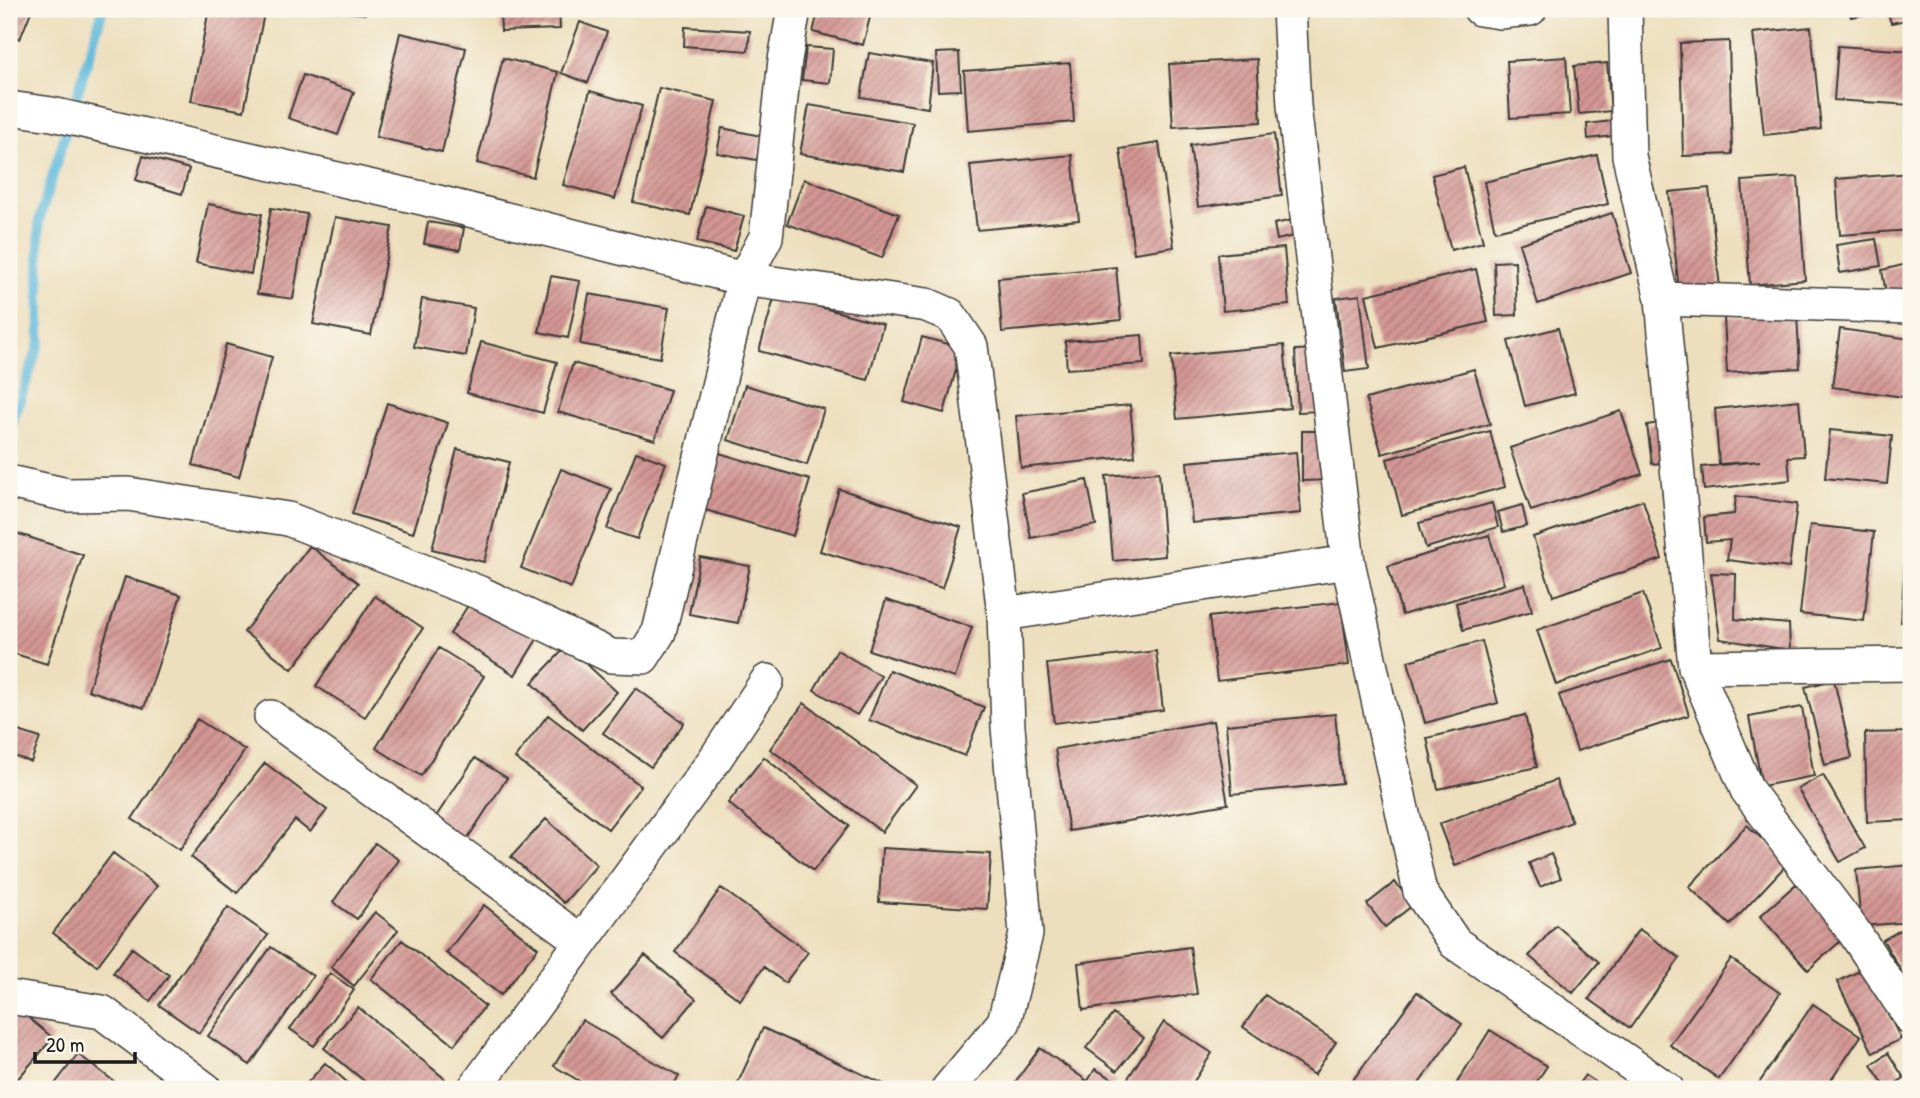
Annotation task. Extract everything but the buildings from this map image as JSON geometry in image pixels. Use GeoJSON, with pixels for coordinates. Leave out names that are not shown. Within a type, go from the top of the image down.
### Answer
{"type":"FeatureCollection","features":[{"type":"Feature","properties":{"kind":"street"},"geometry":{"type":"LineString","coordinates":[[9,482],[68,495],[128,494],[288,519],[480,593],[611,656],[643,657],[659,632],[744,279],[766,237],[785,60],[794,9]]}},
{"type":"Feature","properties":{"kind":"street"},"geometry":{"type":"LineString","coordinates":[[1289,9],[1294,106],[1348,562],[1420,891],[1455,943],[1667,1089]]}},
{"type":"Feature","properties":{"kind":"street"},"geometry":{"type":"LineString","coordinates":[[1480,9],[1500,12],[1530,9]]}},
{"type":"Feature","properties":{"kind":"street"},"geometry":{"type":"LineString","coordinates":[[1625,9],[1629,156],[1662,299],[1695,667],[1747,790],[1854,932],[1911,1018]]}},
{"type":"Feature","properties":{"kind":"street"},"geometry":{"type":"LineString","coordinates":[[9,108],[52,114],[426,199],[744,279],[927,305],[950,315],[971,346],[1004,614],[1008,727],[1026,934],[1004,1022],[948,1089]]}},
{"type":"Feature","properties":{"kind":"street"},"geometry":{"type":"LineString","coordinates":[[1662,299],[1911,307]]}},
{"type":"Feature","properties":{"kind":"street"},"geometry":{"type":"LineString","coordinates":[[1004,614],[1348,562]]}},
{"type":"Feature","properties":{"kind":"street"},"geometry":{"type":"LineString","coordinates":[[1695,667],[1911,664]]}},
{"type":"Feature","properties":{"kind":"street"},"geometry":{"type":"LineString","coordinates":[[474,1089],[715,760],[767,681]]}},
{"type":"Feature","properties":{"kind":"street"},"geometry":{"type":"LineString","coordinates":[[271,717],[581,941]]}},
{"type":"Feature","properties":{"kind":"street"},"geometry":{"type":"LineString","coordinates":[[9,997],[102,1012],[205,1089]]}},
{"type":"Feature","properties":{"kind":"waterway"},"geometry":{"type":"LineString","coordinates":[[9,433],[40,341],[39,221],[103,9]]}}]}
